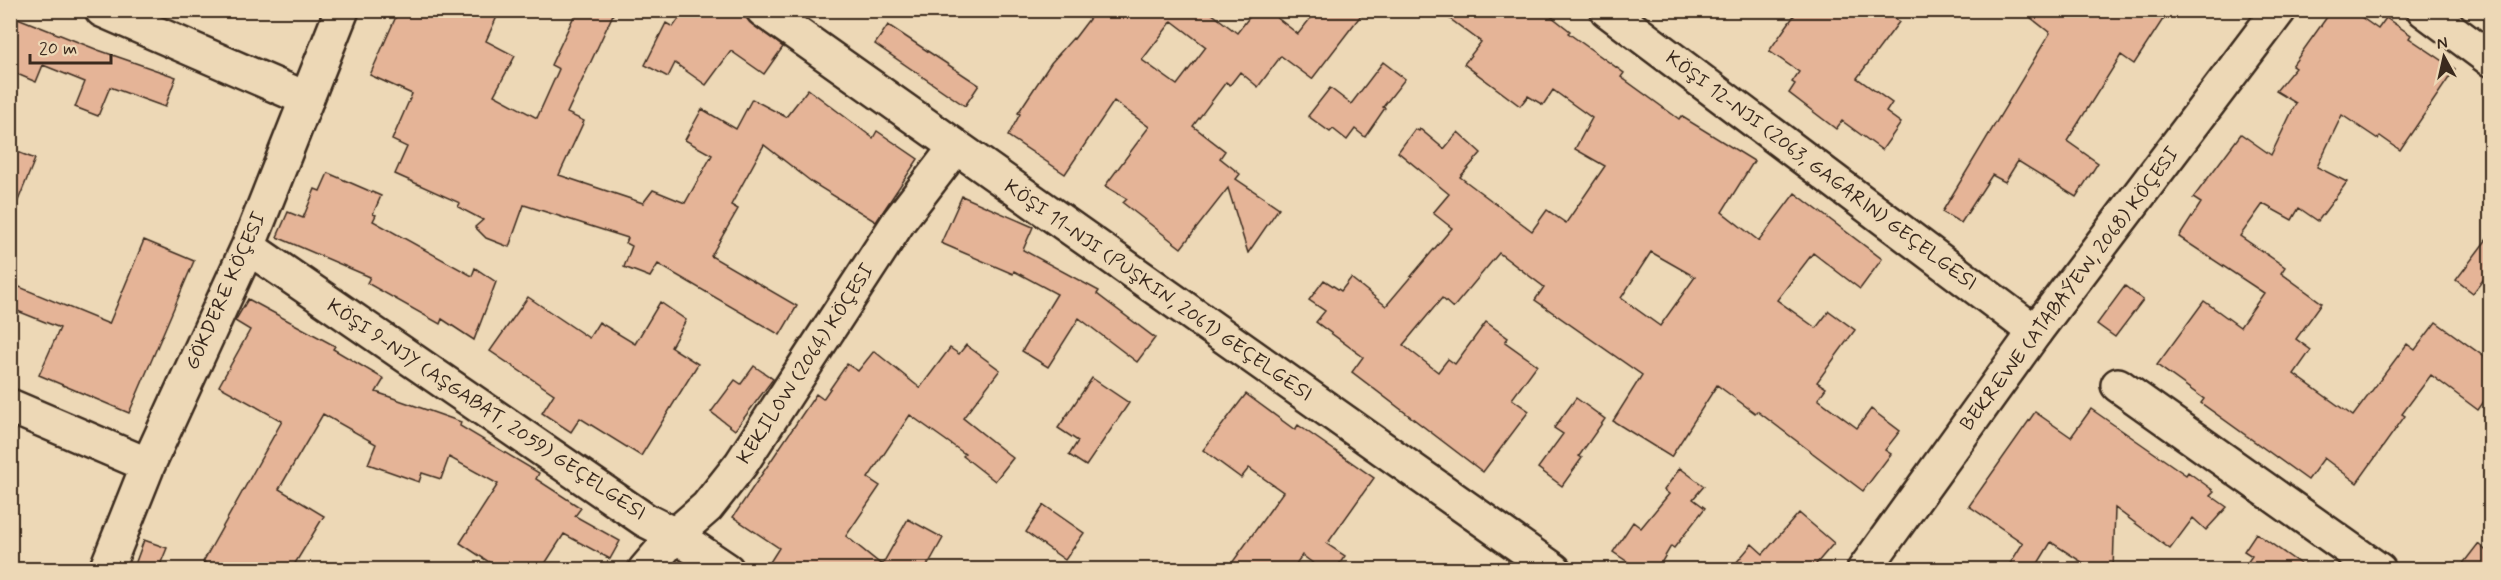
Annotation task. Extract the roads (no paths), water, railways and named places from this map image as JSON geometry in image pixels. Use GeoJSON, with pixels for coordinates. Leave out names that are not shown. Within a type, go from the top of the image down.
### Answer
{"type":"FeatureCollection","features":[{"type":"Feature","properties":{"kind":"street"},"geometry":{"type":"LineString","coordinates":[[102,10],[307,99]]}},
{"type":"Feature","properties":{"kind":"street","name":"GÖKDERE KÖÇESI"},"geometry":{"type":"LineString","coordinates":[[106,570],[148,465],[248,247],[342,10]]}},
{"type":"Feature","properties":{"kind":"street","name":"KÖŞI 11-NJI (PUŞKIN, 2061) GEÇELGESI"},"geometry":{"type":"LineString","coordinates":[[764,10],[1554,570]]}},
{"type":"Feature","properties":{"kind":"street","name":"KÖŞI 12-NJI (2063, GAGARIN) GEÇELGESI"},"geometry":{"type":"LineString","coordinates":[[1607,10],[2035,332]]}},
{"type":"Feature","properties":{"kind":"street","name":"BEKREWE (ATABAÝEW, 2068) KÖÇESI"},"geometry":{"type":"LineString","coordinates":[[1864,570],[2035,332],[2279,10]]}},
{"type":"Feature","properties":{"kind":"street"},"geometry":{"type":"LineString","coordinates":[[2424,10],[2490,58]]}},
{"type":"Feature","properties":{"kind":"street","name":"KEKILOW (2064) KÖÇESI"},"geometry":{"type":"LineString","coordinates":[[645,570],[675,535],[707,507],[741,464],[899,221],[956,148]]}},
{"type":"Feature","properties":{"kind":"street","name":"KÖŞI 9-NJY (AŞGABAT, 2059) GEÇELGESI"},"geometry":{"type":"LineString","coordinates":[[248,247],[645,520],[675,535],[727,570]]}},
{"type":"Feature","properties":{"kind":"street"},"geometry":{"type":"LineString","coordinates":[[2118,385],[2379,570]]}},
{"type":"Feature","properties":{"kind":"street"},"geometry":{"type":"LineString","coordinates":[[10,406],[148,465]]}}]}
